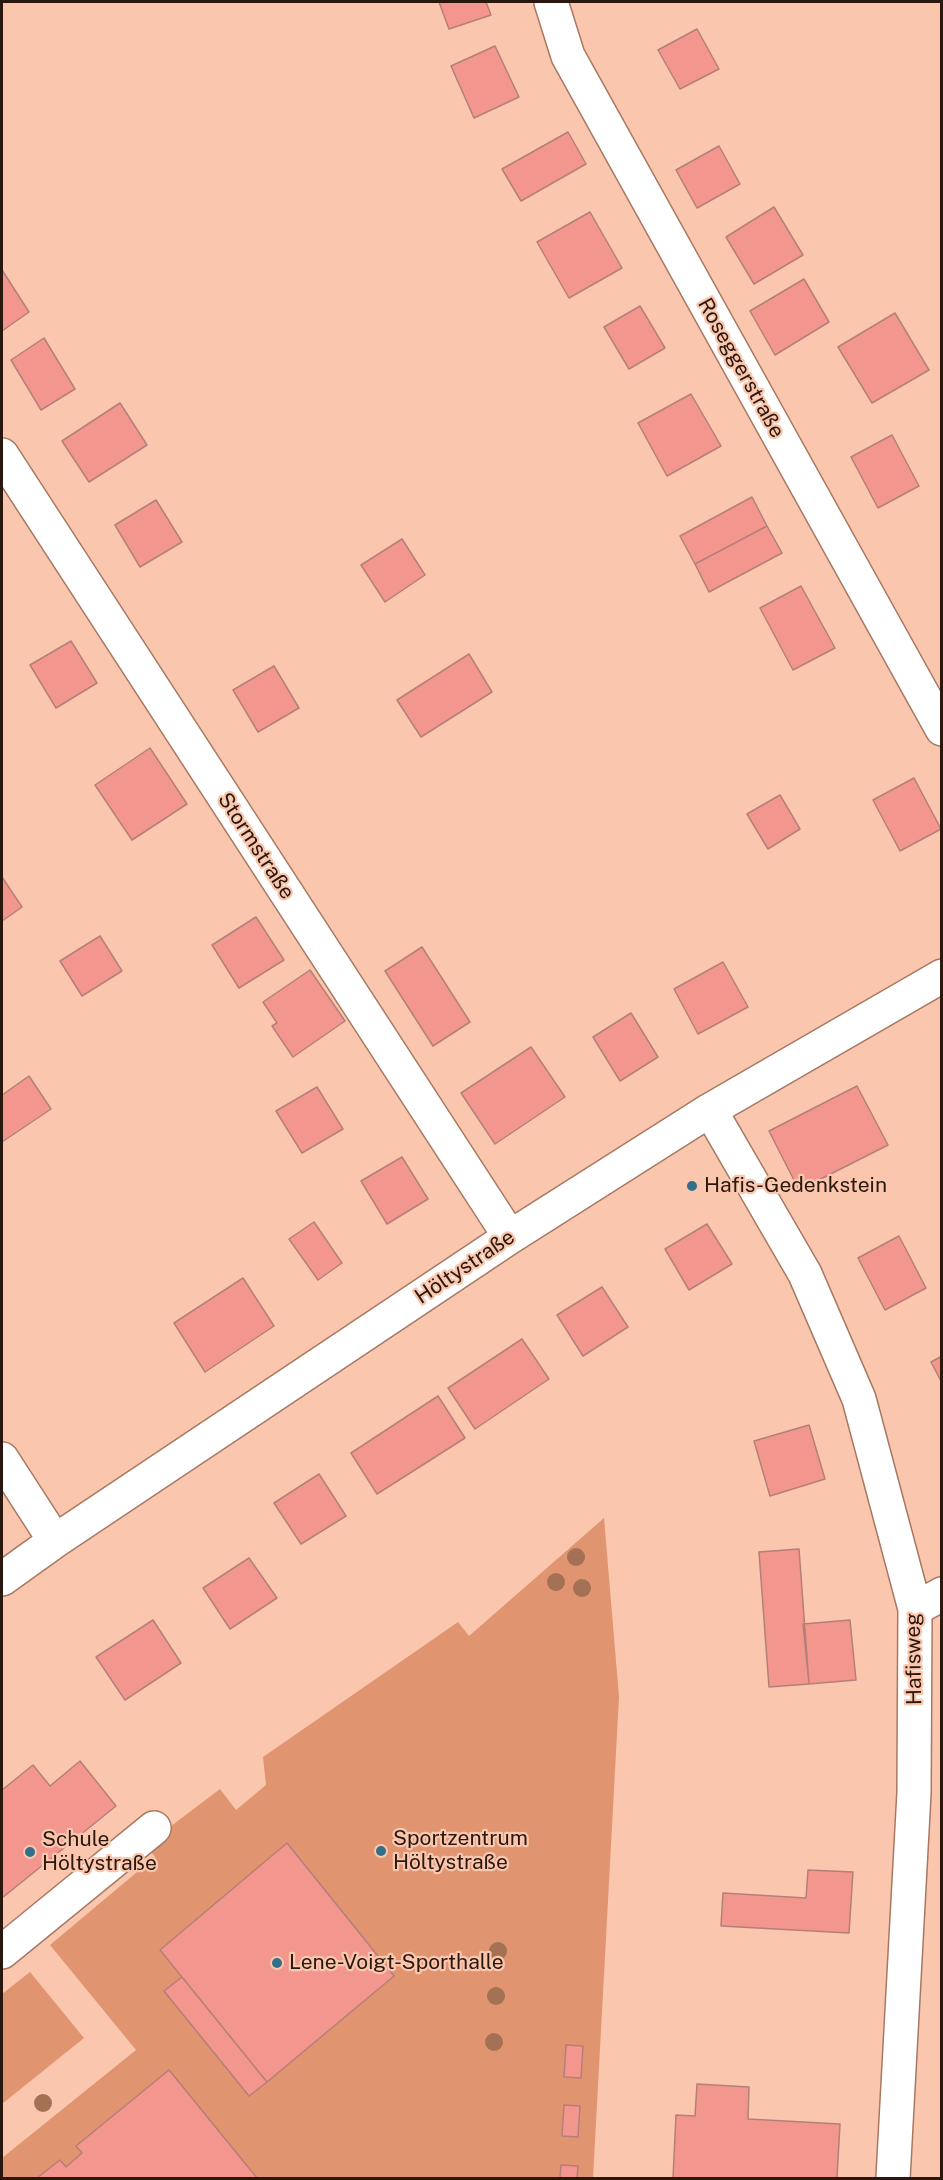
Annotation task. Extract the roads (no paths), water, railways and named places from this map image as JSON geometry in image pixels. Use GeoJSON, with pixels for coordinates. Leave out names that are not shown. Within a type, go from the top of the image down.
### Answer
{"type":"FeatureCollection","features":[{"type":"Feature","properties":{"kind":"street","name":"Roseggerstraße"},"geometry":{"type":"LineString","coordinates":[[551,2],[568,57],[942,729]]}},
{"type":"Feature","properties":{"kind":"street","name":"Stormstraße"},"geometry":{"type":"LineString","coordinates":[[2,455],[510,1237]]}},
{"type":"Feature","properties":{"kind":"street","name":"Höltystraße"},"geometry":{"type":"LineString","coordinates":[[2,1579],[55,1541],[510,1237],[710,1110],[942,976]]}},
{"type":"Feature","properties":{"kind":"street","name":"Hafisweg"},"geometry":{"type":"LineString","coordinates":[[710,1110],[805,1274],[859,1399],[928,1602],[893,2178]]}},
{"type":"Feature","properties":{"kind":"street"},"geometry":{"type":"LineString","coordinates":[[2,1459],[55,1541]]}},
{"type":"Feature","properties":{"kind":"street"},"geometry":{"type":"LineString","coordinates":[[2,1952],[153,1828]]}},
{"type":"Feature","properties":{"kind":"place","name":"Hafis-Gedenkstein"},"geometry":{"type":"Point","coordinates":[692,1186]}},
{"type":"Feature","properties":{"kind":"place","name":"Sportzentrum Höltystraße"},"geometry":{"type":"Point","coordinates":[381,1851]}},
{"type":"Feature","properties":{"kind":"place","name":"Schule Höltystraße"},"geometry":{"type":"Point","coordinates":[30,1852]}},
{"type":"Feature","properties":{"kind":"place","name":"Lene-Voigt-Sporthalle"},"geometry":{"type":"Point","coordinates":[277,1963]}}]}
